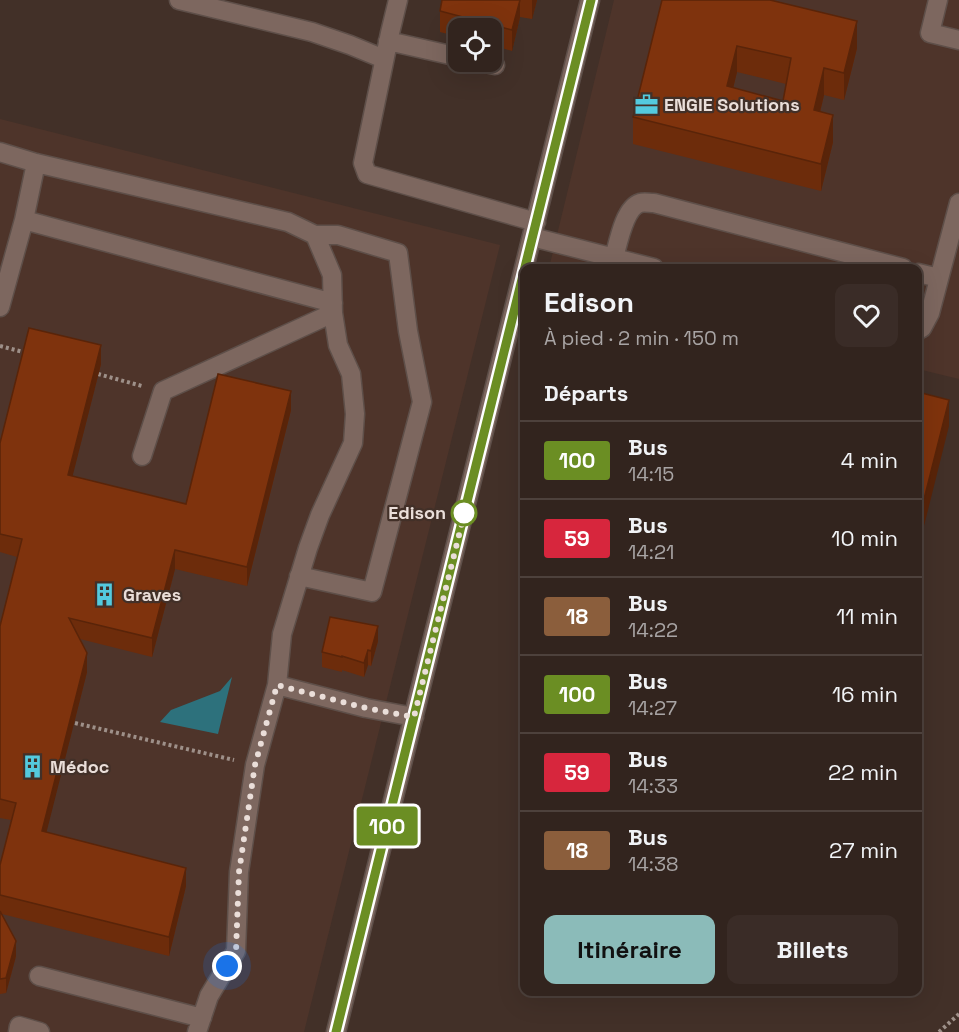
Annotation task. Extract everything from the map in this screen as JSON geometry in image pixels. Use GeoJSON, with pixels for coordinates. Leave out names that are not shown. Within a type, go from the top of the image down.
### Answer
{"type":"FeatureCollection","features":[{"type":"Feature","properties":{"kind":"street"},"geometry":{"type":"LineString","coordinates":[[179,0],[312,32],[350,45],[448,56]]}},
{"type":"Feature","properties":{"kind":"street"},"geometry":{"type":"LineString","coordinates":[[398,0],[363,163],[367,174],[614,258],[638,264]]}},
{"type":"Feature","properties":{"kind":"street"},"geometry":{"type":"LineString","coordinates":[[526,264],[591,0]]}},
{"type":"Feature","properties":{"kind":"street"},"geometry":{"type":"LineString","coordinates":[[938,0],[930,33],[959,40]]}},
{"type":"Feature","properties":{"kind":"street"},"geometry":{"type":"LineString","coordinates":[[0,152],[36,163],[288,222],[315,235],[338,235],[398,253],[408,331],[422,402],[372,592],[299,576]]}},
{"type":"Feature","properties":{"kind":"street"},"geometry":{"type":"LineString","coordinates":[[0,307],[24,220],[36,163]]}},
{"type":"Feature","properties":{"kind":"street"},"geometry":{"type":"LineString","coordinates":[[614,258],[627,213],[638,203],[646,202],[888,264]]}},
{"type":"Feature","properties":{"kind":"street"},"geometry":{"type":"LineString","coordinates":[[922,328],[930,313],[959,203]]}},
{"type":"Feature","properties":{"kind":"street"},"geometry":{"type":"LineString","coordinates":[[24,220],[333,308]]}},
{"type":"Feature","properties":{"kind":"street"},"geometry":{"type":"LineString","coordinates":[[39,976],[200,1025],[209,996],[236,951],[239,872],[255,765],[277,685],[282,634],[320,515],[353,443],[355,414],[351,374],[338,345],[333,308],[332,275],[315,235]]}},
{"type":"Feature","properties":{"kind":"street"},"geometry":{"type":"LineString","coordinates":[[922,274],[939,278]]}},
{"type":"Feature","properties":{"kind":"street"},"geometry":{"type":"LineString","coordinates":[[336,1032],[520,287]]}},
{"type":"Feature","properties":{"kind":"street"},"geometry":{"type":"LineString","coordinates":[[142,456],[163,391],[333,308]]}},
{"type":"Feature","properties":{"kind":"street"},"geometry":{"type":"LineString","coordinates":[[277,685],[366,708],[414,717]]}},
{"type":"Feature","properties":{"kind":"street"},"geometry":{"type":"LineString","coordinates":[[18,1032],[19,1026],[40,1032]]}},
{"type":"Feature","properties":{"kind":"path"},"geometry":{"type":"LineString","coordinates":[[0,346],[28,353]]}},
{"type":"Feature","properties":{"kind":"path"},"geometry":{"type":"LineString","coordinates":[[98,374],[163,391]]}},
{"type":"Feature","properties":{"kind":"path"},"geometry":{"type":"LineString","coordinates":[[75,723],[255,765]]}},
{"type":"Feature","properties":{"kind":"path"},"geometry":{"type":"LineString","coordinates":[[939,1032],[959,1014]]}},
{"type":"Feature","properties":{"kind":"shaded area"},"geometry":{"type":"Polygon","coordinates":[[[614,0],[959,0],[959,379],[922,370],[922,264],[550,264],[614,0]]]}},
{"type":"Feature","properties":{"kind":"shaded area"},"geometry":{"type":"Polygon","coordinates":[[[0,119],[500,245],[304,1032],[0,1032],[0,119]]]}},
{"type":"Feature","properties":{"kind":"water"},"geometry":{"type":"Polygon","coordinates":[[[232,677],[218,734],[160,722],[171,710],[220,691],[232,677]]]}},
{"type":"Feature","properties":{"kind":"building"},"geometry":{"type":"Polygon","coordinates":[[[442,0],[520,0],[512,30],[502,27],[502,18],[467,18],[440,11],[442,0]]]}},
{"type":"Feature","properties":{"kind":"building"},"geometry":{"type":"Polygon","coordinates":[[[662,0],[770,0],[857,21],[844,73],[824,68],[814,110],[833,115],[821,164],[633,117],[662,0]],[[737,46],[727,86],[783,101],[791,58],[737,46]]]}},
{"type":"Feature","properties":{"kind":"building"},"geometry":{"type":"Polygon","coordinates":[[[29,328],[101,345],[68,475],[186,504],[218,374],[291,391],[247,567],[175,550],[152,638],[69,618],[87,653],[42,831],[186,868],[169,937],[0,895],[0,865],[16,803],[0,799],[0,626],[22,539],[0,534],[0,443],[29,328]]]}},
{"type":"Feature","properties":{"kind":"building"},"geometry":{"type":"Polygon","coordinates":[[[922,393],[949,400],[922,507],[922,393]]]}},
{"type":"Feature","properties":{"kind":"building"},"geometry":{"type":"Polygon","coordinates":[[[330,617],[378,626],[371,651],[368,650],[364,663],[322,652],[330,617]]]}},
{"type":"Feature","properties":{"kind":"building"},"geometry":{"type":"Polygon","coordinates":[[[0,911],[16,941],[6,978],[0,979],[0,911]]]}},
{"type":"Feature","properties":{"kind":"bus line","name":"100"},"geometry":{"type":"LineString","coordinates":[[526,264],[591,0]]}},
{"type":"Feature","properties":{"kind":"bus line","name":"100"},"geometry":{"type":"LineString","coordinates":[[336,1032],[520,287]]}},
{"type":"Feature","properties":{"kind":"place","name":"ENGIE Solutions"},"geometry":{"type":"Point","coordinates":[646,105]}},
{"type":"Feature","properties":{"kind":"place","name":"Edison"},"geometry":{"type":"Point","coordinates":[464,513]}},
{"type":"Feature","properties":{"kind":"place","name":"Graves"},"geometry":{"type":"Point","coordinates":[105,595]}},
{"type":"Feature","properties":{"kind":"place","name":"Médoc"},"geometry":{"type":"Point","coordinates":[32,767]}},
{"type":"Feature","properties":{"kind":"route"},"geometry":{"type":"LineString","coordinates":[[227,966],[236,951],[239,872],[255,765],[277,685],[366,708],[414,717],[465,511],[464,513]]}}]}
